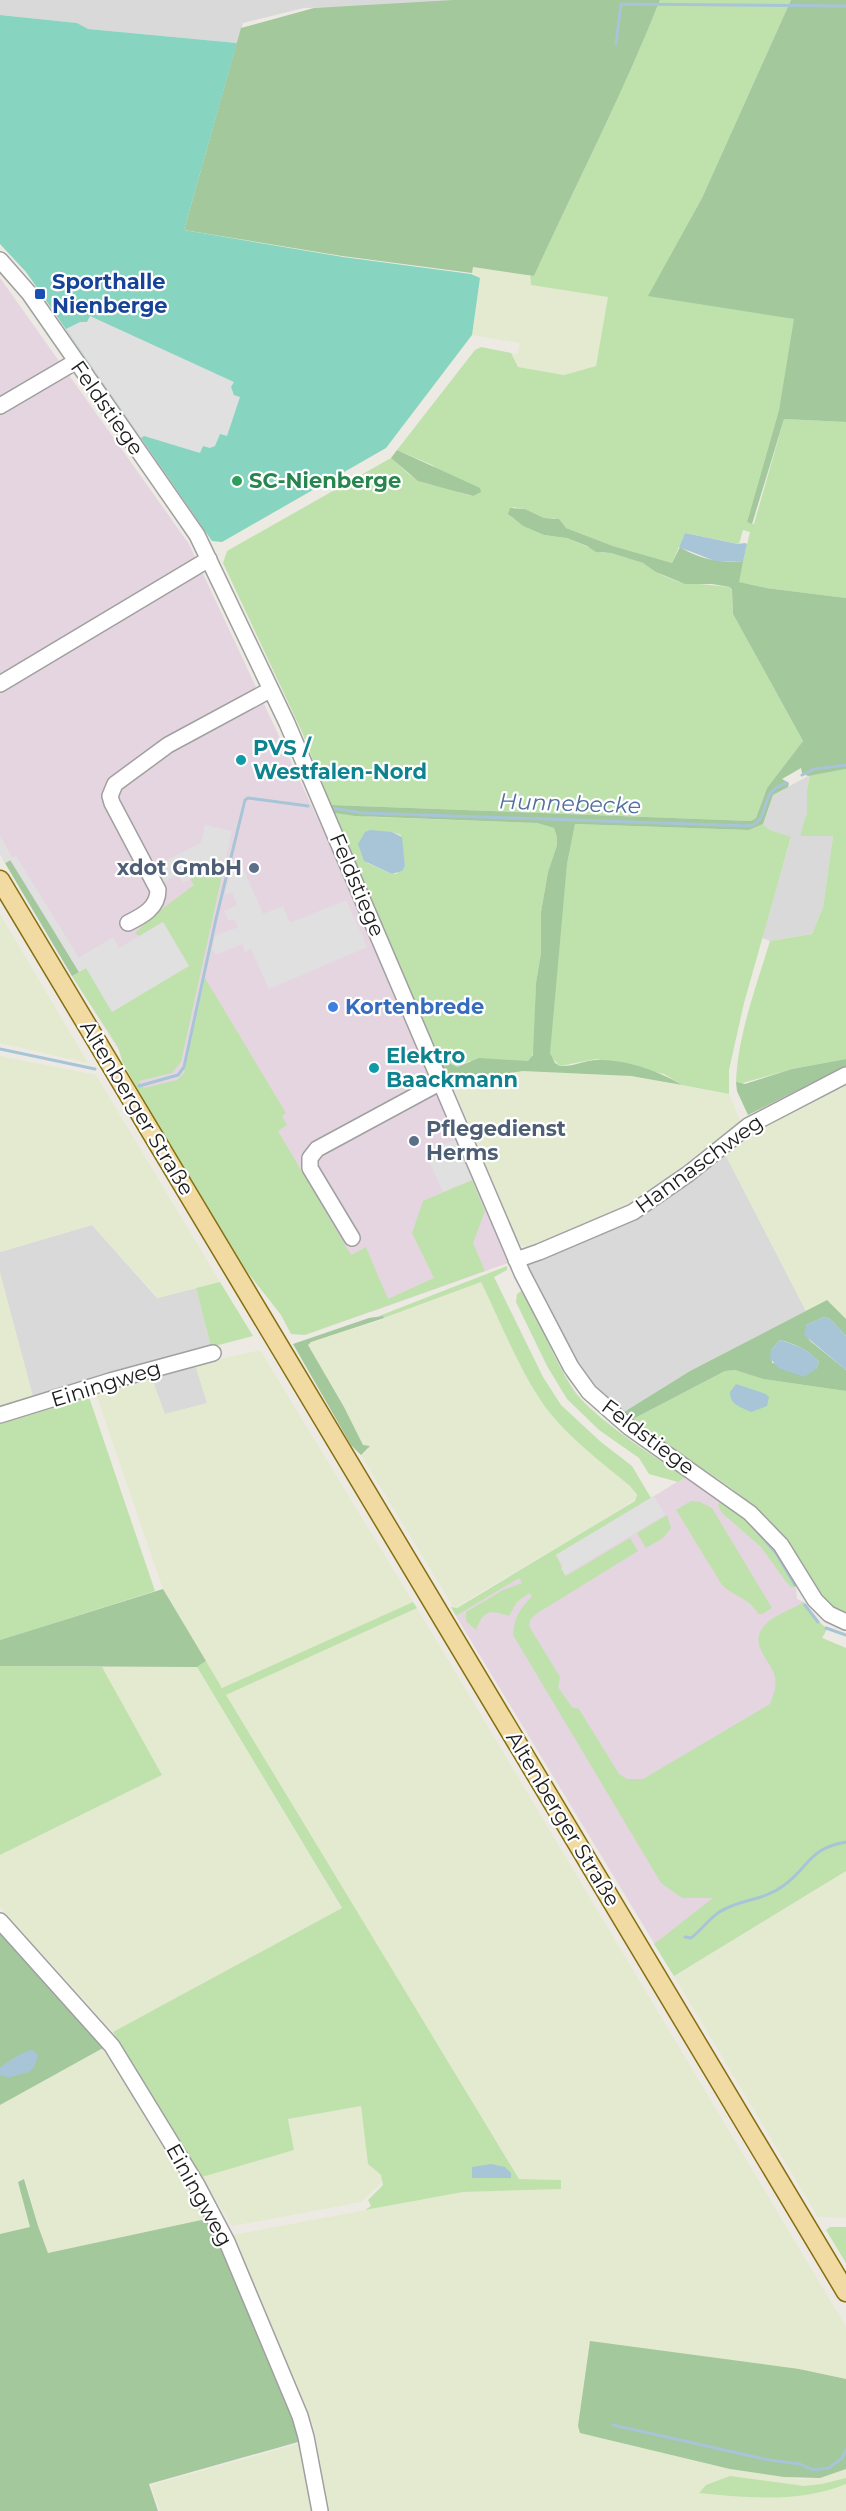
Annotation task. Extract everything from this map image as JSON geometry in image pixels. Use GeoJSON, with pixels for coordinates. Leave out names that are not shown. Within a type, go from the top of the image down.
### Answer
{"type":"FeatureCollection","features":[{"type":"Feature","properties":{"kind":"main road","name":"Altenberger Straße"},"geometry":{"type":"LineString","coordinates":[[0,880],[846,2292]]}},
{"type":"Feature","properties":{"kind":"street","name":"Feldstiege"},"geometry":{"type":"LineString","coordinates":[[0,260],[29,293],[197,535],[296,743],[516,1260],[570,1367],[589,1392],[630,1428],[750,1513],[781,1545],[815,1600],[829,1614],[846,1622]]}},
{"type":"Feature","properties":{"kind":"street"},"geometry":{"type":"LineString","coordinates":[[0,406],[75,362]]}},
{"type":"Feature","properties":{"kind":"street"},"geometry":{"type":"LineString","coordinates":[[0,684],[209,560]]}},
{"type":"Feature","properties":{"kind":"street"},"geometry":{"type":"LineString","coordinates":[[128,923],[146,913],[153,906],[158,890],[112,802],[110,796],[115,784],[168,745],[270,690]]}},
{"type":"Feature","properties":{"kind":"street","name":"Hannaschweg"},"geometry":{"type":"LineString","coordinates":[[516,1260],[633,1212],[688,1174],[748,1126],[846,1075]]}},
{"type":"Feature","properties":{"kind":"street"},"geometry":{"type":"LineString","coordinates":[[352,1238],[310,1168],[310,1158],[317,1149],[441,1082]]}},
{"type":"Feature","properties":{"kind":"street","name":"Einingweg"},"geometry":{"type":"LineString","coordinates":[[0,1415],[110,1381],[213,1353]]}},
{"type":"Feature","properties":{"kind":"street","name":"Einingweg"},"geometry":{"type":"LineString","coordinates":[[0,1921],[112,2046],[197,2185],[227,2242],[300,2416],[320,2511]]}},
{"type":"Feature","properties":{"kind":"shaded area"},"geometry":{"type":"Polygon","coordinates":[[[0,0],[639,0],[304,8],[243,23],[237,43],[87,29],[77,23],[0,15],[0,0]]]}},
{"type":"Feature","properties":{"kind":"shaded area"},"geometry":{"type":"Polygon","coordinates":[[[0,278],[189,544],[494,1195],[519,1259],[371,1312],[155,1107],[72,976],[0,854],[0,278]]]}},
{"type":"Feature","properties":{"kind":"shaded area"},"geometry":{"type":"Polygon","coordinates":[[[90,316],[234,382],[231,387],[234,395],[240,397],[227,436],[220,434],[215,446],[210,448],[203,446],[200,453],[144,436],[141,438],[66,329],[80,322],[87,322],[90,316]]]}},
{"type":"Feature","properties":{"kind":"shaded area"},"geometry":{"type":"Polygon","coordinates":[[[810,775],[807,789],[807,812],[801,836],[833,836],[823,907],[812,934],[770,941],[762,938],[791,838],[770,830],[763,824],[773,795],[810,775]]]}},
{"type":"Feature","properties":{"kind":"shaded area"},"geometry":{"type":"Polygon","coordinates":[[[205,825],[232,831],[225,862],[183,883],[178,874],[164,882],[160,877],[166,873],[161,863],[201,843],[205,825]]]}},
{"type":"Feature","properties":{"kind":"shaded area"},"geometry":{"type":"Polygon","coordinates":[[[0,835],[12,857],[16,856],[79,958],[113,937],[119,948],[163,922],[189,966],[112,1012],[86,968],[79,972],[11,860],[5,863],[0,854],[0,835]]]}},
{"type":"Feature","properties":{"kind":"shaded area"},"geometry":{"type":"Polygon","coordinates":[[[241,864],[263,914],[283,906],[290,923],[346,900],[367,947],[269,989],[251,949],[245,952],[242,944],[215,955],[212,948],[215,936],[238,927],[235,919],[229,921],[224,911],[237,905],[232,892],[225,895],[232,868],[241,864]]]}},
{"type":"Feature","properties":{"kind":"shaded area"},"geometry":{"type":"Polygon","coordinates":[[[455,1140],[472,1180],[443,1192],[425,1152],[455,1140]]]}},
{"type":"Feature","properties":{"kind":"shaded area"},"geometry":{"type":"Polygon","coordinates":[[[724,1152],[806,1311],[690,1371],[624,1412],[593,1388],[580,1369],[524,1262],[617,1226],[724,1152]]]}},
{"type":"Feature","properties":{"kind":"shaded area"},"geometry":{"type":"Polygon","coordinates":[[[92,1225],[157,1298],[196,1288],[211,1347],[192,1352],[207,1403],[164,1415],[147,1365],[33,1397],[0,1273],[0,1252],[92,1225]]]}},
{"type":"Feature","properties":{"kind":"shaded area"},"geometry":{"type":"Polygon","coordinates":[[[687,1476],[739,1514],[776,1552],[796,1587],[797,1599],[804,1602],[811,1614],[827,1629],[822,1638],[846,1648],[846,1871],[674,1976],[456,1616],[687,1476]]]}},
{"type":"Feature","properties":{"kind":"shaded area"},"geometry":{"type":"Polygon","coordinates":[[[654,1496],[665,1515],[565,1575],[561,1568],[563,1566],[556,1555],[654,1496]]]}},
{"type":"Feature","properties":{"kind":"green space"},"geometry":{"type":"Polygon","coordinates":[[[454,0],[660,0],[615,104],[534,276],[473,267],[472,273],[342,256],[184,230],[241,28],[314,8],[454,0]]]}},
{"type":"Feature","properties":{"kind":"green space"},"geometry":{"type":"Polygon","coordinates":[[[660,0],[791,0],[702,198],[649,295],[795,319],[779,410],[747,522],[754,524],[784,419],[846,422],[846,598],[766,588],[738,582],[750,532],[743,530],[739,544],[685,533],[672,563],[613,546],[566,528],[555,518],[544,518],[525,509],[513,507],[510,516],[523,526],[544,535],[567,538],[602,553],[611,553],[643,563],[679,582],[730,587],[733,614],[803,741],[767,788],[756,818],[751,821],[331,805],[302,732],[223,563],[227,551],[391,458],[421,482],[473,496],[432,465],[397,450],[475,350],[481,347],[511,353],[518,367],[564,375],[596,366],[608,297],[531,285],[530,276],[534,276],[599,139],[660,0]]]}},
{"type":"Feature","properties":{"kind":"green space"},"geometry":{"type":"Polygon","coordinates":[[[791,0],[846,0],[846,422],[784,419],[752,524],[747,522],[779,410],[794,319],[648,296],[702,198],[791,0]]]}},
{"type":"Feature","properties":{"kind":"green space"},"geometry":{"type":"Polygon","coordinates":[[[0,15],[77,23],[88,29],[237,43],[184,230],[343,257],[471,274],[480,278],[472,335],[386,448],[222,542],[212,541],[26,272],[0,244],[0,15]]]}},
{"type":"Feature","properties":{"kind":"green space"},"geometry":{"type":"Polygon","coordinates":[[[473,267],[528,275],[531,285],[608,297],[596,366],[564,375],[518,367],[511,353],[518,354],[520,343],[472,335],[480,278],[472,273],[473,267]]]}},
{"type":"Feature","properties":{"kind":"green space"},"geometry":{"type":"Polygon","coordinates":[[[397,450],[480,488],[481,492],[473,496],[418,481],[391,458],[397,450]]]}},
{"type":"Feature","properties":{"kind":"green space"},"geometry":{"type":"Polygon","coordinates":[[[510,508],[525,509],[544,518],[559,519],[566,528],[613,546],[672,563],[680,547],[695,555],[710,559],[743,562],[739,582],[766,588],[846,598],[846,769],[808,776],[802,773],[801,768],[782,779],[789,783],[788,787],[773,795],[763,824],[749,830],[575,824],[567,864],[550,1053],[555,1063],[560,1066],[592,1060],[608,1060],[652,1071],[682,1085],[631,1076],[523,1071],[456,1081],[453,1088],[439,1058],[457,1067],[479,1058],[528,1061],[533,1055],[536,983],[541,953],[541,912],[548,872],[557,845],[554,828],[537,823],[356,816],[334,813],[331,805],[751,821],[756,818],[767,788],[803,741],[733,614],[730,587],[685,584],[656,572],[643,563],[611,553],[596,552],[567,538],[544,535],[523,526],[508,514],[510,508]]]}},
{"type":"Feature","properties":{"kind":"green space"},"geometry":{"type":"Polygon","coordinates":[[[846,769],[846,1059],[792,1069],[739,1084],[736,1082],[740,1046],[770,941],[812,934],[823,907],[833,836],[800,836],[807,812],[807,789],[810,775],[846,769]]]}},
{"type":"Feature","properties":{"kind":"green space"},"geometry":{"type":"Polygon","coordinates":[[[334,813],[374,817],[537,823],[554,828],[557,845],[548,872],[541,912],[541,953],[536,983],[534,1049],[531,1059],[528,1061],[469,1061],[457,1067],[439,1058],[334,813]],[[392,832],[367,863],[396,874],[405,866],[401,835],[392,832]]]}},
{"type":"Feature","properties":{"kind":"green space"},"geometry":{"type":"Polygon","coordinates":[[[575,824],[749,830],[763,824],[770,830],[791,837],[744,1003],[729,1070],[729,1094],[682,1085],[664,1074],[596,1059],[560,1066],[552,1058],[548,1049],[567,864],[575,824]]]}},
{"type":"Feature","properties":{"kind":"green space"},"geometry":{"type":"Polygon","coordinates":[[[10,860],[79,972],[72,976],[5,863],[10,860]]]}},
{"type":"Feature","properties":{"kind":"green space"},"geometry":{"type":"Polygon","coordinates":[[[225,862],[181,1062],[172,1073],[139,1081],[144,1088],[177,1080],[184,1073],[205,978],[286,1113],[282,1116],[287,1125],[278,1131],[351,1255],[366,1247],[388,1299],[434,1278],[412,1233],[423,1201],[472,1180],[485,1211],[473,1243],[485,1271],[305,1335],[291,1334],[281,1315],[245,1269],[140,1094],[122,1061],[118,1047],[72,976],[86,968],[189,967],[163,922],[139,936],[135,933],[155,914],[194,885],[190,879],[225,862]]]}},
{"type":"Feature","properties":{"kind":"green space"},"geometry":{"type":"Polygon","coordinates":[[[0,914],[88,1063],[0,1043],[0,914]]]}},
{"type":"Feature","properties":{"kind":"green space"},"geometry":{"type":"Polygon","coordinates":[[[0,1056],[96,1075],[220,1282],[158,1298],[92,1225],[0,1252],[0,1056]]]}},
{"type":"Feature","properties":{"kind":"green space"},"geometry":{"type":"Polygon","coordinates":[[[846,1059],[846,1066],[748,1115],[737,1091],[736,1082],[745,1084],[792,1069],[846,1059]]]}},
{"type":"Feature","properties":{"kind":"green space"},"geometry":{"type":"Polygon","coordinates":[[[523,1071],[631,1076],[729,1094],[740,1121],[646,1194],[609,1213],[527,1247],[520,1245],[517,1240],[452,1085],[456,1081],[523,1071]]]}},
{"type":"Feature","properties":{"kind":"green space"},"geometry":{"type":"Polygon","coordinates":[[[846,1084],[846,1319],[827,1300],[806,1311],[724,1152],[794,1109],[846,1084]]]}},
{"type":"Feature","properties":{"kind":"green space"},"geometry":{"type":"Polygon","coordinates":[[[507,1266],[507,1270],[494,1277],[543,1377],[561,1405],[601,1442],[632,1466],[651,1498],[556,1555],[566,1576],[630,1538],[638,1551],[536,1614],[530,1620],[529,1626],[560,1677],[558,1687],[572,1707],[579,1709],[619,1774],[627,1779],[643,1779],[770,1704],[775,1687],[775,1677],[758,1640],[764,1626],[778,1615],[804,1602],[811,1614],[827,1629],[822,1638],[846,1648],[846,1871],[674,1976],[654,1944],[713,1898],[682,1898],[661,1883],[513,1635],[518,1614],[532,1596],[529,1593],[517,1602],[509,1616],[488,1613],[482,1618],[476,1630],[466,1621],[466,1612],[503,1590],[522,1583],[519,1578],[456,1616],[451,1607],[457,1608],[635,1501],[637,1495],[630,1486],[575,1440],[546,1408],[519,1363],[481,1282],[384,1318],[379,1316],[507,1266]]]}},
{"type":"Feature","properties":{"kind":"green space"},"geometry":{"type":"Polygon","coordinates":[[[0,1273],[33,1397],[0,1407],[0,1273]]]}},
{"type":"Feature","properties":{"kind":"green space"},"geometry":{"type":"Polygon","coordinates":[[[220,1282],[253,1336],[211,1347],[196,1288],[220,1282]]]}},
{"type":"Feature","properties":{"kind":"green space"},"geometry":{"type":"Polygon","coordinates":[[[481,1282],[536,1393],[548,1410],[575,1439],[630,1486],[637,1498],[454,1608],[361,1455],[369,1449],[363,1445],[308,1345],[481,1282]]]}},
{"type":"Feature","properties":{"kind":"green space"},"geometry":{"type":"Polygon","coordinates":[[[524,1289],[559,1365],[581,1399],[626,1437],[687,1476],[678,1482],[649,1474],[639,1458],[599,1430],[567,1399],[547,1366],[516,1302],[517,1294],[524,1289]]]}},
{"type":"Feature","properties":{"kind":"green space"},"geometry":{"type":"Polygon","coordinates":[[[827,1300],[846,1319],[846,1336],[830,1319],[824,1317],[806,1325],[809,1340],[846,1370],[846,1391],[763,1379],[735,1370],[725,1371],[633,1419],[624,1412],[690,1371],[827,1300]],[[780,1340],[771,1350],[772,1363],[816,1369],[819,1362],[811,1354],[780,1340]]]}},
{"type":"Feature","properties":{"kind":"green space"},"geometry":{"type":"Polygon","coordinates":[[[383,1316],[384,1318],[311,1342],[308,1345],[363,1445],[370,1446],[361,1455],[351,1445],[293,1344],[369,1318],[383,1316]]]}},
{"type":"Feature","properties":{"kind":"green space"},"geometry":{"type":"Polygon","coordinates":[[[260,1350],[413,1602],[222,1688],[163,1589],[96,1394],[152,1378],[165,1414],[207,1403],[195,1365],[260,1350]]]}},
{"type":"Feature","properties":{"kind":"green space"},"geometry":{"type":"Polygon","coordinates":[[[735,1370],[763,1379],[846,1391],[846,1614],[835,1609],[826,1601],[781,1534],[765,1517],[729,1487],[633,1419],[725,1371],[735,1370]]]}},
{"type":"Feature","properties":{"kind":"green space"},"geometry":{"type":"Polygon","coordinates":[[[89,1397],[155,1591],[0,1640],[0,1424],[89,1397]]]}},
{"type":"Feature","properties":{"kind":"green space"},"geometry":{"type":"Polygon","coordinates":[[[721,1499],[763,1539],[781,1562],[796,1587],[791,1587],[787,1583],[761,1547],[722,1513],[718,1505],[721,1499]]]}},
{"type":"Feature","properties":{"kind":"green space"},"geometry":{"type":"Polygon","coordinates":[[[691,1501],[700,1502],[712,1508],[772,1608],[758,1614],[751,1604],[722,1585],[676,1510],[691,1501]]]}},
{"type":"Feature","properties":{"kind":"green space"},"geometry":{"type":"Polygon","coordinates":[[[667,1515],[671,1528],[663,1538],[646,1548],[637,1533],[667,1515]]]}},
{"type":"Feature","properties":{"kind":"green space"},"geometry":{"type":"Polygon","coordinates":[[[163,1589],[206,1661],[197,1667],[0,1666],[0,1640],[163,1589]]]}},
{"type":"Feature","properties":{"kind":"green space"},"geometry":{"type":"Polygon","coordinates":[[[413,1602],[417,1608],[226,1695],[519,2179],[561,2180],[561,2189],[463,2192],[365,2210],[371,2206],[368,2200],[383,2185],[381,2175],[368,2164],[361,2106],[288,2119],[294,2150],[202,2177],[113,2032],[342,1908],[197,1667],[206,1661],[222,1688],[413,1602]]]}},
{"type":"Feature","properties":{"kind":"green space"},"geometry":{"type":"Polygon","coordinates":[[[417,1608],[846,2327],[846,2379],[799,2369],[690,2355],[730,2469],[800,2479],[820,2478],[846,2469],[846,2511],[329,2511],[314,2427],[233,2235],[463,2192],[561,2188],[561,2180],[519,2179],[225,1695],[417,1608]]]}},
{"type":"Feature","properties":{"kind":"green space"},"geometry":{"type":"Polygon","coordinates":[[[0,1666],[102,1667],[162,1775],[0,1855],[0,1666]]]}},
{"type":"Feature","properties":{"kind":"green space"},"geometry":{"type":"Polygon","coordinates":[[[102,1667],[197,1667],[342,1909],[113,2032],[0,1907],[0,1855],[162,1775],[102,1667]]]}},
{"type":"Feature","properties":{"kind":"green space"},"geometry":{"type":"Polygon","coordinates":[[[846,1871],[846,2218],[818,2217],[674,1976],[846,1871]]]}},
{"type":"Feature","properties":{"kind":"green space"},"geometry":{"type":"Polygon","coordinates":[[[0,1933],[103,2048],[0,2105],[0,1933]]]}},
{"type":"Feature","properties":{"kind":"green space"},"geometry":{"type":"Polygon","coordinates":[[[103,2048],[206,2219],[48,2253],[25,2179],[18,2182],[30,2227],[0,2234],[0,2105],[103,2048]]]}},
{"type":"Feature","properties":{"kind":"green space"},"geometry":{"type":"Polygon","coordinates":[[[361,2106],[368,2164],[381,2175],[382,2182],[361,2202],[232,2226],[202,2177],[293,2150],[288,2119],[361,2106]]]}},
{"type":"Feature","properties":{"kind":"green space"},"geometry":{"type":"Polygon","coordinates":[[[24,2179],[48,2253],[206,2219],[213,2222],[305,2440],[149,2484],[158,2511],[0,2511],[0,2234],[30,2227],[18,2182],[24,2179]]]}},
{"type":"Feature","properties":{"kind":"green space"},"geometry":{"type":"Polygon","coordinates":[[[830,2227],[846,2227],[846,2263],[826,2230],[830,2227]]]}},
{"type":"Feature","properties":{"kind":"green space"},"geometry":{"type":"Polygon","coordinates":[[[590,2341],[799,2369],[846,2379],[846,2469],[820,2478],[784,2477],[730,2469],[580,2433],[578,2426],[590,2341]]]}},
{"type":"Feature","properties":{"kind":"green space"},"geometry":{"type":"Polygon","coordinates":[[[302,2443],[314,2511],[160,2511],[151,2485],[302,2443]]]}},
{"type":"Feature","properties":{"kind":"green space"},"geometry":{"type":"Polygon","coordinates":[[[730,2476],[804,2486],[846,2478],[846,2484],[829,2490],[792,2497],[773,2498],[699,2493],[706,2485],[730,2476]]]}},
{"type":"Feature","properties":{"kind":"water"},"geometry":{"type":"Polygon","coordinates":[[[685,533],[747,544],[743,562],[715,561],[679,547],[685,533]]]}},
{"type":"Feature","properties":{"kind":"water"},"geometry":{"type":"Polygon","coordinates":[[[370,830],[392,832],[402,837],[405,866],[402,871],[392,874],[364,861],[358,844],[365,832],[370,830]]]}},
{"type":"Feature","properties":{"kind":"water"},"geometry":{"type":"Polygon","coordinates":[[[824,1317],[830,1319],[846,1336],[846,1370],[804,1335],[806,1325],[824,1317]]]}},
{"type":"Feature","properties":{"kind":"water"},"geometry":{"type":"Polygon","coordinates":[[[780,1340],[811,1354],[819,1362],[816,1369],[804,1377],[778,1368],[770,1358],[771,1350],[780,1340]]]}},
{"type":"Feature","properties":{"kind":"water"},"geometry":{"type":"Polygon","coordinates":[[[736,1384],[766,1394],[769,1397],[767,1406],[751,1412],[737,1405],[730,1396],[736,1384]]]}},
{"type":"Feature","properties":{"kind":"water"},"geometry":{"type":"Polygon","coordinates":[[[31,2050],[35,2051],[38,2057],[30,2071],[9,2078],[0,2075],[0,2068],[31,2050]]]}},
{"type":"Feature","properties":{"kind":"water"},"geometry":{"type":"Polygon","coordinates":[[[491,2164],[505,2167],[511,2173],[511,2178],[472,2178],[472,2167],[491,2164]]]}},
{"type":"Feature","properties":{"kind":"waterway"},"geometry":{"type":"LineString","coordinates":[[616,44],[621,4],[846,6]]}},
{"type":"Feature","properties":{"kind":"waterway","name":"Hunnebecke"},"geometry":{"type":"LineString","coordinates":[[802,775],[814,769],[846,765]]}},
{"type":"Feature","properties":{"kind":"waterway","name":"Hunnebecke"},"geometry":{"type":"LineString","coordinates":[[331,808],[363,813],[750,826],[761,817],[771,792],[786,783]]}},
{"type":"Feature","properties":{"kind":"waterway","name":"Hunnebecke"},"geometry":{"type":"LineString","coordinates":[[139,1086],[178,1075],[184,1067],[245,800],[248,798],[308,806]]}},
{"type":"Feature","properties":{"kind":"waterway","name":"Hunnebecke"},"geometry":{"type":"LineString","coordinates":[[0,1049],[95,1069]]}},
{"type":"Feature","properties":{"kind":"waterway"},"geometry":{"type":"LineString","coordinates":[[568,1376],[582,1394]]}},
{"type":"Feature","properties":{"kind":"waterway"},"geometry":{"type":"LineString","coordinates":[[591,1403],[615,1425]]}},
{"type":"Feature","properties":{"kind":"waterway"},"geometry":{"type":"LineString","coordinates":[[756,1530],[776,1553],[795,1585]]}},
{"type":"Feature","properties":{"kind":"waterway"},"geometry":{"type":"LineString","coordinates":[[805,1605],[818,1622]]}},
{"type":"Feature","properties":{"kind":"waterway"},"geometry":{"type":"LineString","coordinates":[[826,1628],[846,1635]]}},
{"type":"Feature","properties":{"kind":"waterway"},"geometry":{"type":"LineString","coordinates":[[685,1937],[691,1938],[712,1917],[722,1911],[776,1890],[792,1879],[816,1854],[833,1845],[846,1842]]}},
{"type":"Feature","properties":{"kind":"waterway"},"geometry":{"type":"LineString","coordinates":[[613,2425],[769,2460],[800,2464],[813,2470],[829,2468],[842,2458],[846,2450]]}},
{"type":"Feature","properties":{"kind":"place","name":"Sporthalle Nienberge"},"geometry":{"type":"Point","coordinates":[40,294]}},
{"type":"Feature","properties":{"kind":"place","name":"SC-Nienberge"},"geometry":{"type":"Point","coordinates":[237,481]}},
{"type":"Feature","properties":{"kind":"place","name":"PVS / Westfalen-Nord"},"geometry":{"type":"Point","coordinates":[241,760]}},
{"type":"Feature","properties":{"kind":"place","name":"xdot GmbH"},"geometry":{"type":"Point","coordinates":[254,868]}},
{"type":"Feature","properties":{"kind":"place","name":"Kortenbrede"},"geometry":{"type":"Point","coordinates":[333,1007]}},
{"type":"Feature","properties":{"kind":"place","name":"Elektro Baackmann"},"geometry":{"type":"Point","coordinates":[374,1068]}},
{"type":"Feature","properties":{"kind":"place","name":"Pflegedienst Herms"},"geometry":{"type":"Point","coordinates":[414,1141]}}]}
